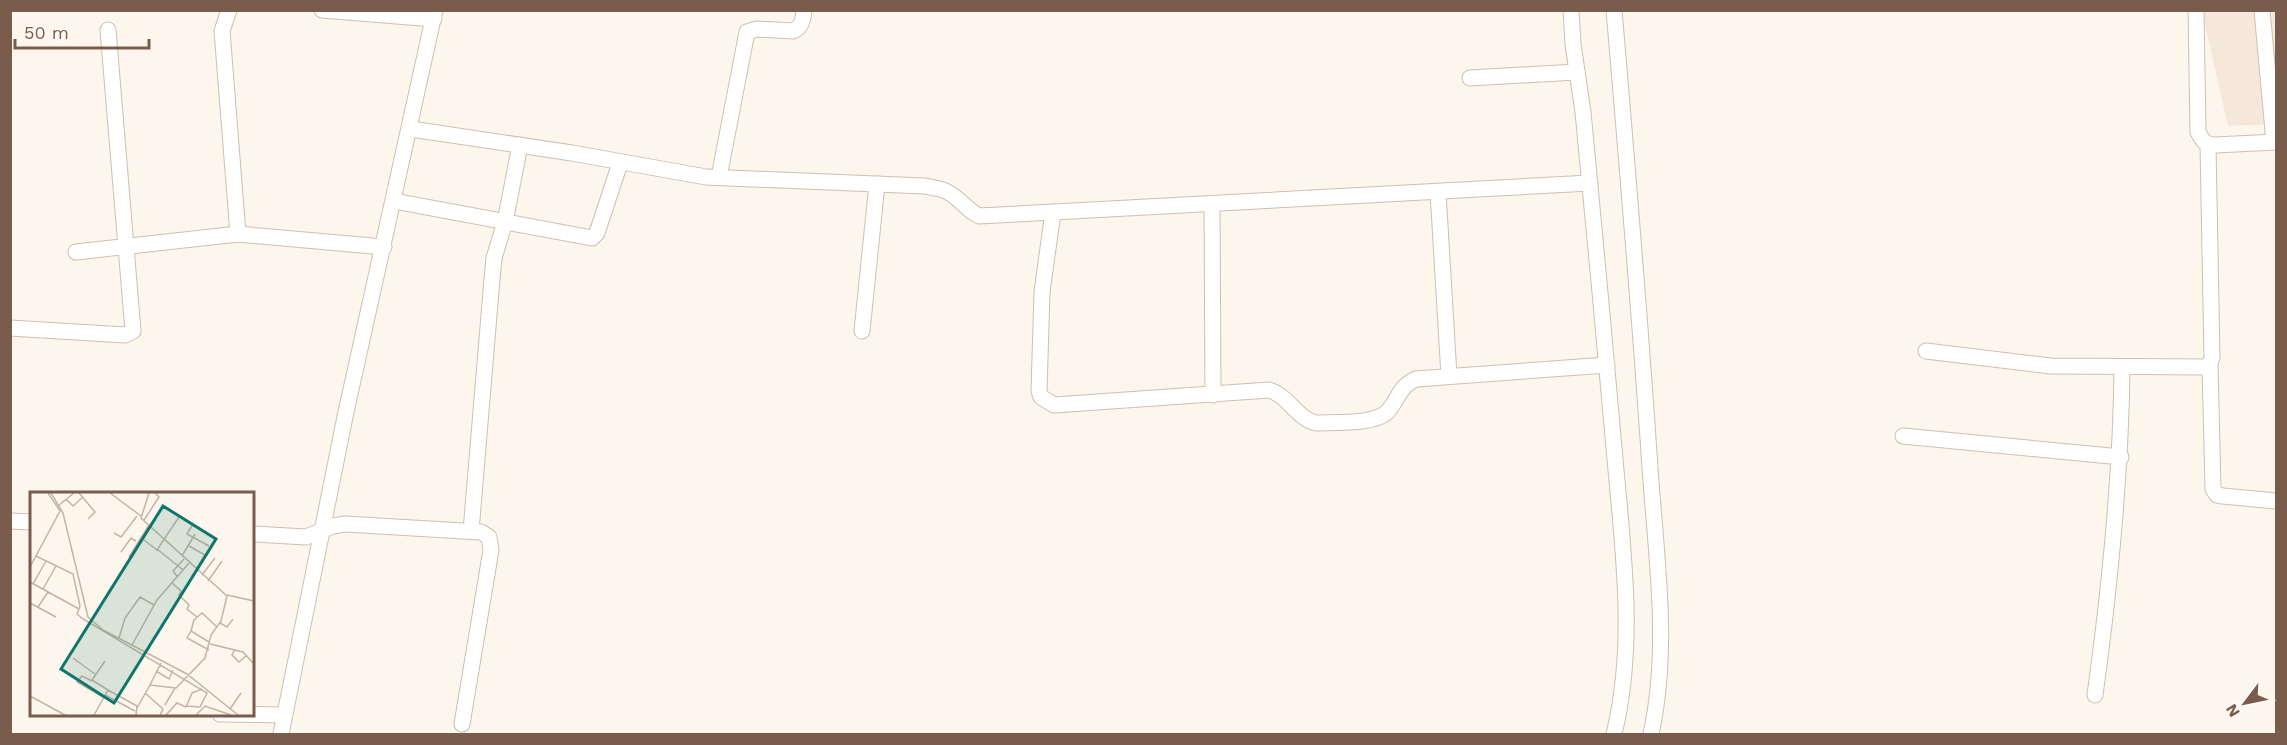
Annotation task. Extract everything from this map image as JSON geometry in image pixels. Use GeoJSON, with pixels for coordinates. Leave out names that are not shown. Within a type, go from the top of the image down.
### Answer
{"type":"FeatureCollection","features":[{"type":"Feature","properties":{"kind":"street"},"geometry":{"type":"LineString","coordinates":[[229,10],[222,31],[238,234]]}},
{"type":"Feature","properties":{"kind":"street"},"geometry":{"type":"LineString","coordinates":[[281,735],[346,412],[435,15],[322,10]]}},
{"type":"Feature","properties":{"kind":"street"},"geometry":{"type":"LineString","coordinates":[[719,177],[747,32],[757,29],[793,31],[801,24],[804,10]]}},
{"type":"Feature","properties":{"kind":"street"},"geometry":{"type":"LineString","coordinates":[[1571,10],[1590,183],[1625,576],[1624,672],[1621,706],[1614,735]]}},
{"type":"Feature","properties":{"kind":"street"},"geometry":{"type":"LineString","coordinates":[[1614,10],[1659,578],[1660,673],[1651,735]]}},
{"type":"Feature","properties":{"kind":"street"},"geometry":{"type":"LineString","coordinates":[[2196,10],[2198,132],[2208,145],[2213,489],[2217,495],[2277,501]]}},
{"type":"Feature","properties":{"kind":"street"},"geometry":{"type":"LineString","coordinates":[[2208,145],[2275,142],[2262,10]]}},
{"type":"Feature","properties":{"kind":"street"},"geometry":{"type":"LineString","coordinates":[[10,328],[125,335],[134,332],[108,30]]}},
{"type":"Feature","properties":{"kind":"street"},"geometry":{"type":"LineString","coordinates":[[1470,78],[1577,72]]}},
{"type":"Feature","properties":{"kind":"street"},"geometry":{"type":"LineString","coordinates":[[411,129],[719,177],[924,186],[944,190],[958,199],[967,210],[979,216],[1590,183]]}},
{"type":"Feature","properties":{"kind":"street"},"geometry":{"type":"LineString","coordinates":[[471,531],[494,258],[505,222],[520,145]]}},
{"type":"Feature","properties":{"kind":"street"},"geometry":{"type":"LineString","coordinates":[[394,201],[592,238],[597,233],[620,163]]}},
{"type":"Feature","properties":{"kind":"street"},"geometry":{"type":"LineString","coordinates":[[862,331],[877,184]]}},
{"type":"Feature","properties":{"kind":"street"},"geometry":{"type":"LineString","coordinates":[[1438,192],[1449,376]]}},
{"type":"Feature","properties":{"kind":"street"},"geometry":{"type":"LineString","coordinates":[[1212,204],[1213,394]]}},
{"type":"Feature","properties":{"kind":"street"},"geometry":{"type":"LineString","coordinates":[[1053,212],[1040,315],[1041,397],[1054,405],[1269,390],[1283,397],[1308,421],[1316,423],[1368,420],[1381,417],[1388,412],[1403,387],[1416,379],[1607,364]]}},
{"type":"Feature","properties":{"kind":"street"},"geometry":{"type":"LineString","coordinates":[[76,252],[238,234],[384,247]]}},
{"type":"Feature","properties":{"kind":"street"},"geometry":{"type":"LineString","coordinates":[[1926,351],[2051,366],[2197,369],[2210,364]]}},
{"type":"Feature","properties":{"kind":"street"},"geometry":{"type":"LineString","coordinates":[[2095,695],[2106,613],[2121,457],[2122,367]]}},
{"type":"Feature","properties":{"kind":"street"},"geometry":{"type":"LineString","coordinates":[[1903,436],[2121,457]]}},
{"type":"Feature","properties":{"kind":"street"},"geometry":{"type":"LineString","coordinates":[[10,521],[30,522]]}},
{"type":"Feature","properties":{"kind":"street"},"geometry":{"type":"LineString","coordinates":[[254,534],[306,537],[333,526],[345,524],[471,531],[481,532],[489,537],[491,550],[462,724]]}},
{"type":"Feature","properties":{"kind":"street"},"geometry":{"type":"LineString","coordinates":[[254,715],[284,715]]}},
{"type":"Feature","properties":{"kind":"shaded area"},"geometry":{"type":"Polygon","coordinates":[[[2202,11],[2276,11],[2276,124],[2228,126],[2202,11]]]}}]}
